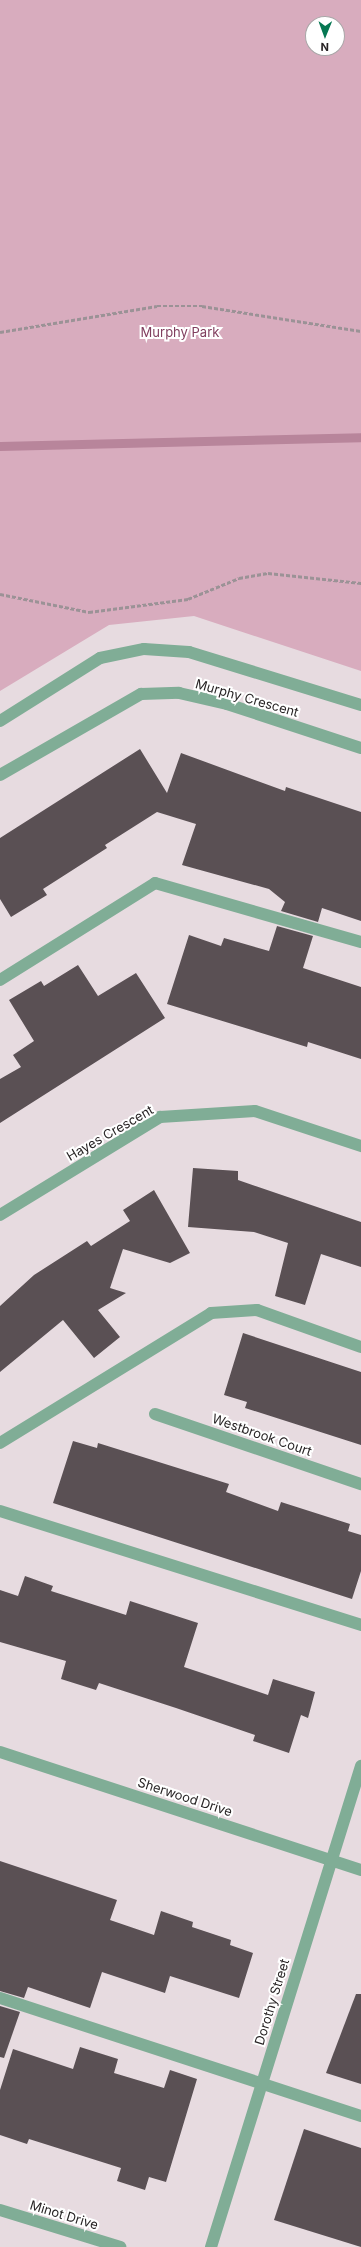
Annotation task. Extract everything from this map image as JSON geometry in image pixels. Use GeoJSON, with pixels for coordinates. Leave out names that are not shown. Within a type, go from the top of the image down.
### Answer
{"type":"FeatureCollection","features":[{"type":"Feature","properties":{"kind":"street","name":"Murphy Crescent"},"geometry":{"type":"LineString","coordinates":[[0,721],[100,658],[144,649],[189,652],[361,705]]}},
{"type":"Feature","properties":{"kind":"street","name":"Murphy Crescent"},"geometry":{"type":"LineString","coordinates":[[0,775],[140,694],[179,693],[227,704],[361,748]]}},
{"type":"Feature","properties":{"kind":"street"},"geometry":{"type":"LineString","coordinates":[[0,980],[155,882],[361,942]]}},
{"type":"Feature","properties":{"kind":"street","name":"Hayes Crescent"},"geometry":{"type":"LineString","coordinates":[[0,1215],[160,1118],[255,1111],[361,1146]]}},
{"type":"Feature","properties":{"kind":"street"},"geometry":{"type":"LineString","coordinates":[[0,1443],[211,1313],[257,1310],[361,1347]]}},
{"type":"Feature","properties":{"kind":"street","name":"Westbrook Court"},"geometry":{"type":"LineString","coordinates":[[155,1414],[361,1484]]}},
{"type":"Feature","properties":{"kind":"street"},"geometry":{"type":"LineString","coordinates":[[0,1511],[361,1625]]}},
{"type":"Feature","properties":{"kind":"street","name":"Sherwood Drive"},"geometry":{"type":"LineString","coordinates":[[0,1752],[361,1870]]}},
{"type":"Feature","properties":{"kind":"street","name":"Dorothy Street"},"geometry":{"type":"LineString","coordinates":[[211,2247],[330,1859],[361,1766]]}},
{"type":"Feature","properties":{"kind":"street"},"geometry":{"type":"LineString","coordinates":[[0,1998],[361,2116]]}},
{"type":"Feature","properties":{"kind":"street","name":"Minot Drive"},"geometry":{"type":"LineString","coordinates":[[0,2210],[120,2247]]}},
{"type":"Feature","properties":{"kind":"path"},"geometry":{"type":"LineString","coordinates":[[0,332],[157,306],[202,306],[361,331]]}},
{"type":"Feature","properties":{"kind":"path"},"geometry":{"type":"LineString","coordinates":[[0,594],[89,612],[188,599],[239,578],[268,573],[361,583]]}},
{"type":"Feature","properties":{"kind":"green space","name":"Murphy Park"},"geometry":{"type":"Polygon","coordinates":[[[0,0],[361,0],[361,671],[194,616],[109,625],[0,691],[0,0]]]}},
{"type":"Feature","properties":{"kind":"building"},"geometry":{"type":"Polygon","coordinates":[[[140,749],[167,793],[181,753],[285,791],[286,787],[361,812],[361,921],[322,908],[318,922],[281,911],[285,902],[269,889],[182,865],[196,824],[157,812],[105,845],[107,848],[43,889],[47,895],[11,917],[0,899],[0,838],[140,749]]]}},
{"type":"Feature","properties":{"kind":"building"},"geometry":{"type":"Polygon","coordinates":[[[277,926],[313,936],[303,968],[361,987],[361,1059],[308,1042],[307,1047],[167,1004],[189,935],[221,946],[224,938],[269,951],[277,926]]]}},
{"type":"Feature","properties":{"kind":"building"},"geometry":{"type":"Polygon","coordinates":[[[78,965],[98,996],[136,973],[165,1018],[0,1123],[0,1079],[21,1067],[13,1055],[34,1041],[9,1000],[41,981],[44,986],[78,965]]]}},
{"type":"Feature","properties":{"kind":"building"},"geometry":{"type":"Polygon","coordinates":[[[193,1168],[238,1171],[238,1180],[361,1222],[361,1267],[321,1254],[305,1305],[275,1296],[288,1243],[254,1232],[188,1227],[193,1168]]]}},
{"type":"Feature","properties":{"kind":"building"},"geometry":{"type":"Polygon","coordinates":[[[154,1190],[190,1253],[170,1263],[123,1249],[110,1288],[126,1293],[98,1310],[120,1337],[94,1358],[63,1320],[0,1372],[0,1306],[34,1275],[87,1241],[91,1246],[130,1221],[123,1210],[154,1190]]]}},
{"type":"Feature","properties":{"kind":"building"},"geometry":{"type":"Polygon","coordinates":[[[243,1333],[361,1372],[361,1445],[245,1408],[247,1402],[224,1395],[243,1333]]]}},
{"type":"Feature","properties":{"kind":"building"},"geometry":{"type":"Polygon","coordinates":[[[73,1441],[97,1448],[98,1443],[229,1484],[226,1492],[278,1511],[281,1502],[350,1524],[348,1531],[361,1535],[361,1571],[352,1599],[53,1503],[73,1441]]]}},
{"type":"Feature","properties":{"kind":"building"},"geometry":{"type":"Polygon","coordinates":[[[25,1576],[53,1586],[51,1591],[126,1615],[130,1601],[198,1623],[184,1667],[268,1695],[273,1679],[315,1692],[308,1718],[301,1715],[289,1753],[253,1741],[255,1735],[99,1683],[96,1690],[61,1679],[66,1661],[0,1642],[0,1590],[18,1596],[25,1576]]]}},
{"type":"Feature","properties":{"kind":"building"},"geometry":{"type":"Polygon","coordinates":[[[0,1861],[117,1900],[110,1920],[154,1935],[161,1911],[193,1922],[192,1927],[231,1940],[230,1945],[253,1953],[239,1998],[170,1976],[165,1993],[102,1972],[90,2008],[28,1987],[24,1998],[0,1991],[0,1861]]]}},
{"type":"Feature","properties":{"kind":"building"},"geometry":{"type":"Polygon","coordinates":[[[356,1994],[361,1994],[361,2084],[326,2073],[356,1994]]]}},
{"type":"Feature","properties":{"kind":"building"},"geometry":{"type":"Polygon","coordinates":[[[0,2006],[20,2012],[4,2058],[0,2057],[0,2006]]]}},
{"type":"Feature","properties":{"kind":"building"},"geometry":{"type":"Polygon","coordinates":[[[80,2047],[118,2059],[114,2073],[164,2088],[170,2070],[197,2079],[166,2182],[149,2177],[145,2190],[117,2181],[121,2168],[29,2139],[27,2144],[0,2135],[0,2090],[13,2049],[73,2069],[80,2047]]]}},
{"type":"Feature","properties":{"kind":"building"},"geometry":{"type":"Polygon","coordinates":[[[304,2129],[361,2148],[361,2247],[274,2220],[304,2129]]]}},
{"type":"Feature","properties":{"kind":"waterway"},"geometry":{"type":"LineString","coordinates":[[0,446],[361,437]]}}]}
